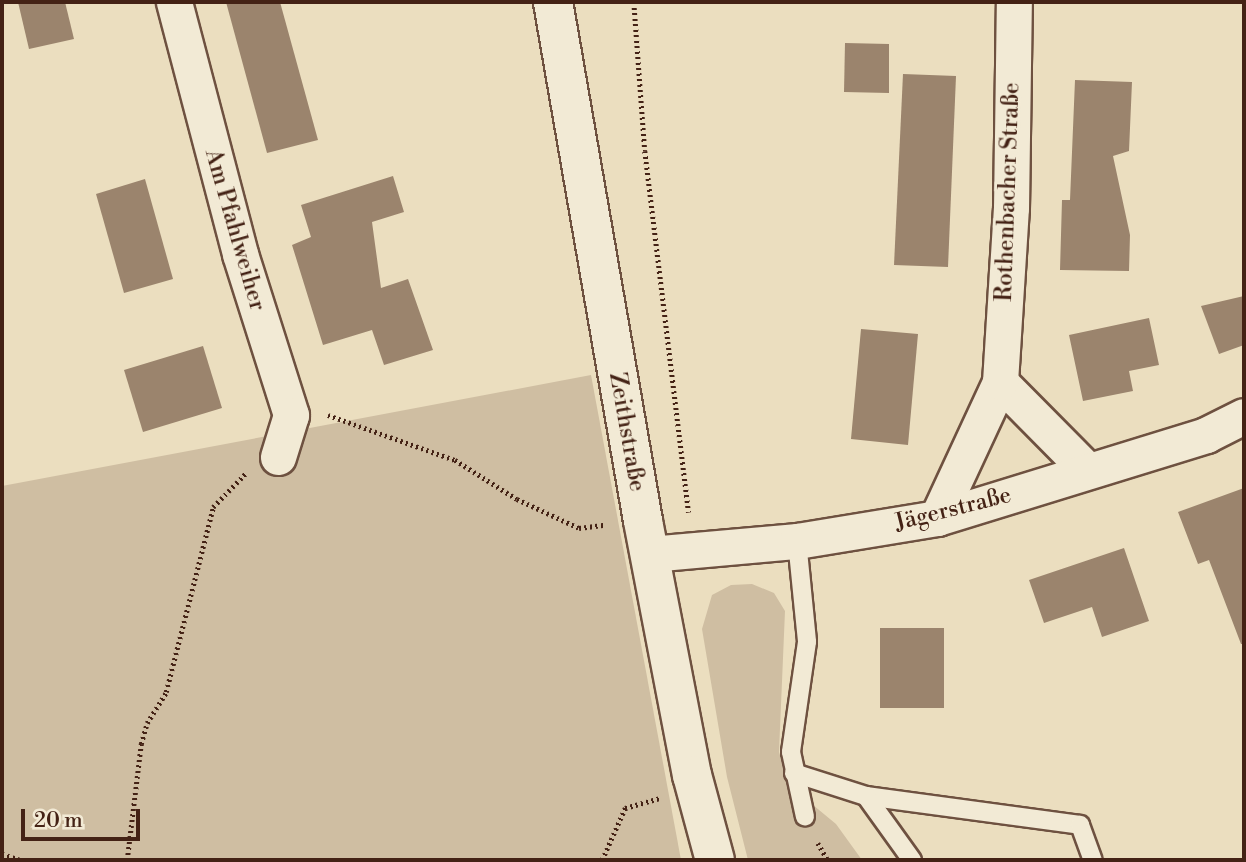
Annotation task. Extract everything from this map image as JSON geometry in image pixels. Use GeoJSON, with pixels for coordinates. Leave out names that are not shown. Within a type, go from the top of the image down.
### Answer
{"type":"FeatureCollection","features":[{"type":"Feature","properties":{"kind":"street","name":"Am Pfahlweiher"},"geometry":{"type":"LineString","coordinates":[[174,2],[240,254],[291,415]]}},
{"type":"Feature","properties":{"kind":"street","name":"Zeithstraße"},"geometry":{"type":"LineString","coordinates":[[553,2],[647,537],[695,787],[715,860]]}},
{"type":"Feature","properties":{"kind":"street","name":"Rothenbacher Straße"},"geometry":{"type":"LineString","coordinates":[[937,518],[1000,382],[1011,208],[1014,2]]}},
{"type":"Feature","properties":{"kind":"street"},"geometry":{"type":"LineString","coordinates":[[1000,382],[1088,471]]}},
{"type":"Feature","properties":{"kind":"street"},"geometry":{"type":"LineString","coordinates":[[278,457],[291,415]]}},
{"type":"Feature","properties":{"kind":"street","name":"Jägerstraße"},"geometry":{"type":"LineString","coordinates":[[647,537],[797,541],[937,518],[1206,435],[1244,416]]}},
{"type":"Feature","properties":{"kind":"lane"},"geometry":{"type":"LineString","coordinates":[[797,541],[807,633],[792,734],[794,773],[805,817]]}},
{"type":"Feature","properties":{"kind":"lane"},"geometry":{"type":"LineString","coordinates":[[794,773],[866,796],[1080,825],[1093,860]]}},
{"type":"Feature","properties":{"kind":"lane"},"geometry":{"type":"LineString","coordinates":[[866,796],[912,860]]}},
{"type":"Feature","properties":{"kind":"path"},"geometry":{"type":"LineString","coordinates":[[291,415],[333,415],[393,435],[455,460],[517,499],[579,528],[647,537],[689,513],[645,151],[634,2]]}},
{"type":"Feature","properties":{"kind":"path"},"geometry":{"type":"LineString","coordinates":[[127,860],[141,744],[147,723],[166,692],[213,507],[248,472],[278,457]]}},
{"type":"Feature","properties":{"kind":"path"},"geometry":{"type":"LineString","coordinates":[[602,860],[625,808],[695,787]]}},
{"type":"Feature","properties":{"kind":"path"},"geometry":{"type":"LineString","coordinates":[[2,853],[20,860]]}},
{"type":"Feature","properties":{"kind":"shaded area"},"geometry":{"type":"Polygon","coordinates":[[[591,375],[681,860],[2,860],[2,486],[591,375]]]}},
{"type":"Feature","properties":{"kind":"shaded area"},"geometry":{"type":"Polygon","coordinates":[[[752,584],[774,593],[785,611],[779,752],[790,786],[836,824],[862,860],[748,860],[727,777],[702,629],[712,595],[731,585],[752,584]]]}},
{"type":"Feature","properties":{"kind":"building"},"geometry":{"type":"Polygon","coordinates":[[[18,2],[65,2],[74,39],[29,49],[18,2]]]}},
{"type":"Feature","properties":{"kind":"building"},"geometry":{"type":"Polygon","coordinates":[[[226,2],[280,2],[318,140],[267,153],[226,2]]]}},
{"type":"Feature","properties":{"kind":"building"},"geometry":{"type":"Polygon","coordinates":[[[845,43],[889,44],[889,93],[844,92],[845,43]]]}},
{"type":"Feature","properties":{"kind":"building"},"geometry":{"type":"Polygon","coordinates":[[[903,74],[956,76],[948,267],[894,265],[903,74]]]}},
{"type":"Feature","properties":{"kind":"building"},"geometry":{"type":"Polygon","coordinates":[[[1075,80],[1132,82],[1129,151],[1113,156],[1130,235],[1129,271],[1060,270],[1062,200],[1070,200],[1075,80]]]}},
{"type":"Feature","properties":{"kind":"building"},"geometry":{"type":"Polygon","coordinates":[[[393,176],[404,212],[372,222],[381,288],[408,279],[433,350],[384,365],[372,330],[323,345],[292,245],[311,237],[301,205],[393,176]]]}},
{"type":"Feature","properties":{"kind":"building"},"geometry":{"type":"Polygon","coordinates":[[[145,179],[173,279],[124,293],[96,194],[145,179]]]}},
{"type":"Feature","properties":{"kind":"building"},"geometry":{"type":"Polygon","coordinates":[[[1244,296],[1244,345],[1219,354],[1201,306],[1244,296]]]}},
{"type":"Feature","properties":{"kind":"building"},"geometry":{"type":"Polygon","coordinates":[[[1149,318],[1159,365],[1129,371],[1133,391],[1083,401],[1069,335],[1149,318]]]}},
{"type":"Feature","properties":{"kind":"building"},"geometry":{"type":"Polygon","coordinates":[[[861,329],[918,334],[908,445],[851,439],[861,329]]]}},
{"type":"Feature","properties":{"kind":"building"},"geometry":{"type":"Polygon","coordinates":[[[203,346],[222,408],[143,432],[124,370],[203,346]]]}},
{"type":"Feature","properties":{"kind":"building"},"geometry":{"type":"Polygon","coordinates":[[[1244,488],[1244,644],[1241,644],[1209,560],[1198,564],[1178,512],[1244,488]]]}},
{"type":"Feature","properties":{"kind":"building"},"geometry":{"type":"Polygon","coordinates":[[[1124,548],[1149,621],[1102,637],[1092,607],[1044,623],[1029,580],[1124,548]]]}},
{"type":"Feature","properties":{"kind":"building"},"geometry":{"type":"Polygon","coordinates":[[[880,628],[944,628],[944,708],[880,708],[880,628]]]}}]}
